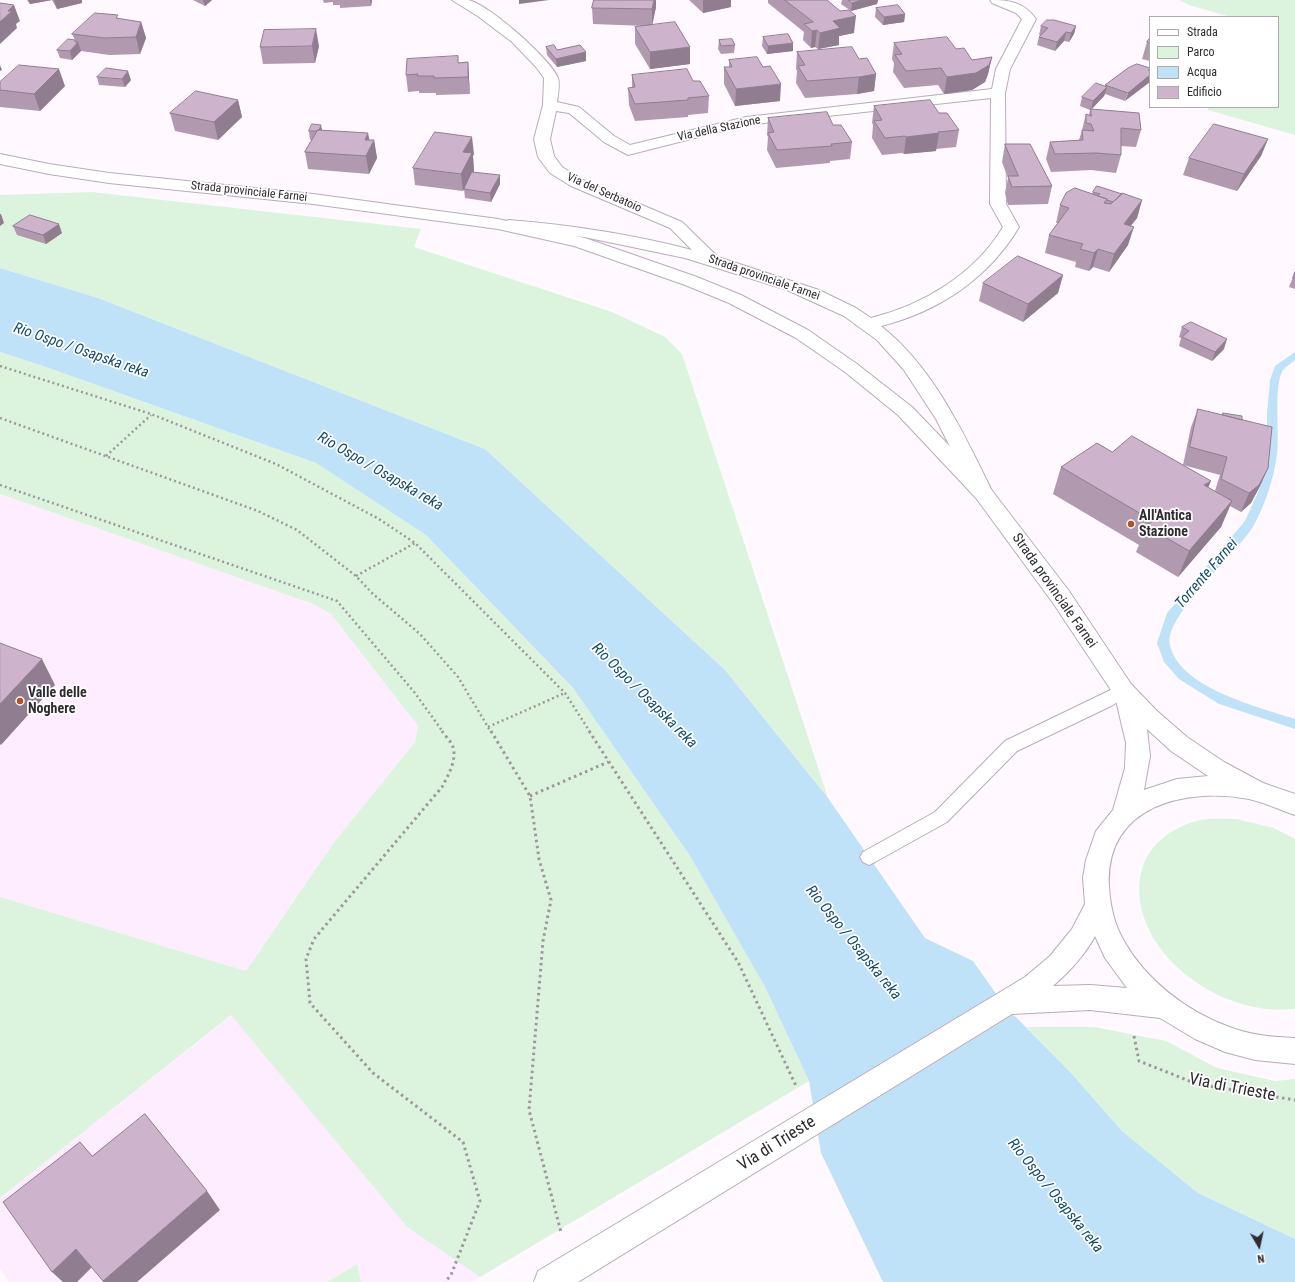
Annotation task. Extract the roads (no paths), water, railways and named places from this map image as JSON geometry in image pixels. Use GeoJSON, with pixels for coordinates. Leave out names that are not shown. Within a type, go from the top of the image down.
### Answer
{"type":"FeatureCollection","features":[{"type":"Feature","properties":{"kind":"street","name":"Via del Serbatoio"},"geometry":{"type":"LineString","coordinates":[[459,0],[484,14],[517,39],[541,64],[551,78],[550,105],[542,139],[546,157],[556,170],[577,183],[676,225],[712,260]]}},
{"type":"Feature","properties":{"kind":"street"},"geometry":{"type":"LineString","coordinates":[[868,324],[908,313],[942,296],[985,261],[1006,238],[1011,227],[998,204],[998,93],[1003,70],[1029,19],[1021,10],[997,0]]}},
{"type":"Feature","properties":{"kind":"street","name":"Via della Stazione"},"geometry":{"type":"LineString","coordinates":[[550,105],[574,110],[609,139],[628,150],[746,121],[998,93]]}},
{"type":"Feature","properties":{"kind":"street","name":"Strada provinciale Farnei"},"geometry":{"type":"LineString","coordinates":[[0,159],[49,169],[109,178],[313,199],[498,224],[582,232],[645,243],[712,260],[783,282],[829,300],[868,324],[898,351],[924,386],[953,432],[983,493]]}},
{"type":"Feature","properties":{"kind":"street","name":"Strada provinciale Farnei"},"geometry":{"type":"LineString","coordinates":[[498,224],[579,242],[692,281],[735,299],[802,334],[851,368],[905,411],[983,493],[1061,597],[1123,690],[1149,717],[1179,744],[1216,769],[1257,791]]}},
{"type":"Feature","properties":{"kind":"street","name":"Strada provinciale Farnei"},"geometry":{"type":"LineString","coordinates":[[1123,690],[1134,719],[1140,750],[1135,781],[1124,814]]}},
{"type":"Feature","properties":{"kind":"street","name":"Via di Trieste"},"geometry":{"type":"LineString","coordinates":[[1295,805],[1257,791],[1221,786],[1187,786],[1152,796],[1124,814],[1104,840],[1095,872],[1097,907],[1111,944],[1137,980],[1166,1006],[1173,1012],[1216,1035],[1263,1049],[1295,1051]]}},
{"type":"Feature","properties":{"kind":"street","name":"Via di Trieste"},"geometry":{"type":"LineString","coordinates":[[560,1276],[1034,986],[1059,964],[1081,937],[1097,907]]}},
{"type":"Feature","properties":{"kind":"street","name":"Via di Trieste"},"geometry":{"type":"LineString","coordinates":[[1004,1005],[1044,998],[1126,999],[1166,1006]]}},
{"type":"Feature","properties":{"kind":"lane"},"geometry":{"type":"LineString","coordinates":[[869,857],[941,817],[1011,746],[1123,690]]}},
{"type":"Feature","properties":{"kind":"water","name":"Rio Ospo / Osapska reka"},"geometry":{"type":"Polygon","coordinates":[[[0,268],[98,298],[485,449],[725,670],[828,798],[925,938],[973,961],[1004,1005],[1071,1073],[1122,1131],[1198,1193],[1295,1239],[1295,1282],[883,1282],[821,1153],[809,1081],[765,987],[690,856],[573,688],[426,535],[316,463],[0,352],[0,268]]]}},
{"type":"Feature","properties":{"kind":"waterway","name":"Torrente Farnei"},"geometry":{"type":"LineString","coordinates":[[1295,355],[1279,368],[1275,380],[1272,413],[1272,453],[1264,490],[1250,523],[1171,616],[1163,643],[1168,659],[1183,676],[1223,701],[1295,724]]}},
{"type":"Feature","properties":{"kind":"place","name":"All'Antica Stazione"},"geometry":{"type":"Point","coordinates":[1131,524]}},
{"type":"Feature","properties":{"kind":"place","name":"Valle delle Noghere"},"geometry":{"type":"Point","coordinates":[20,701]}}]}
